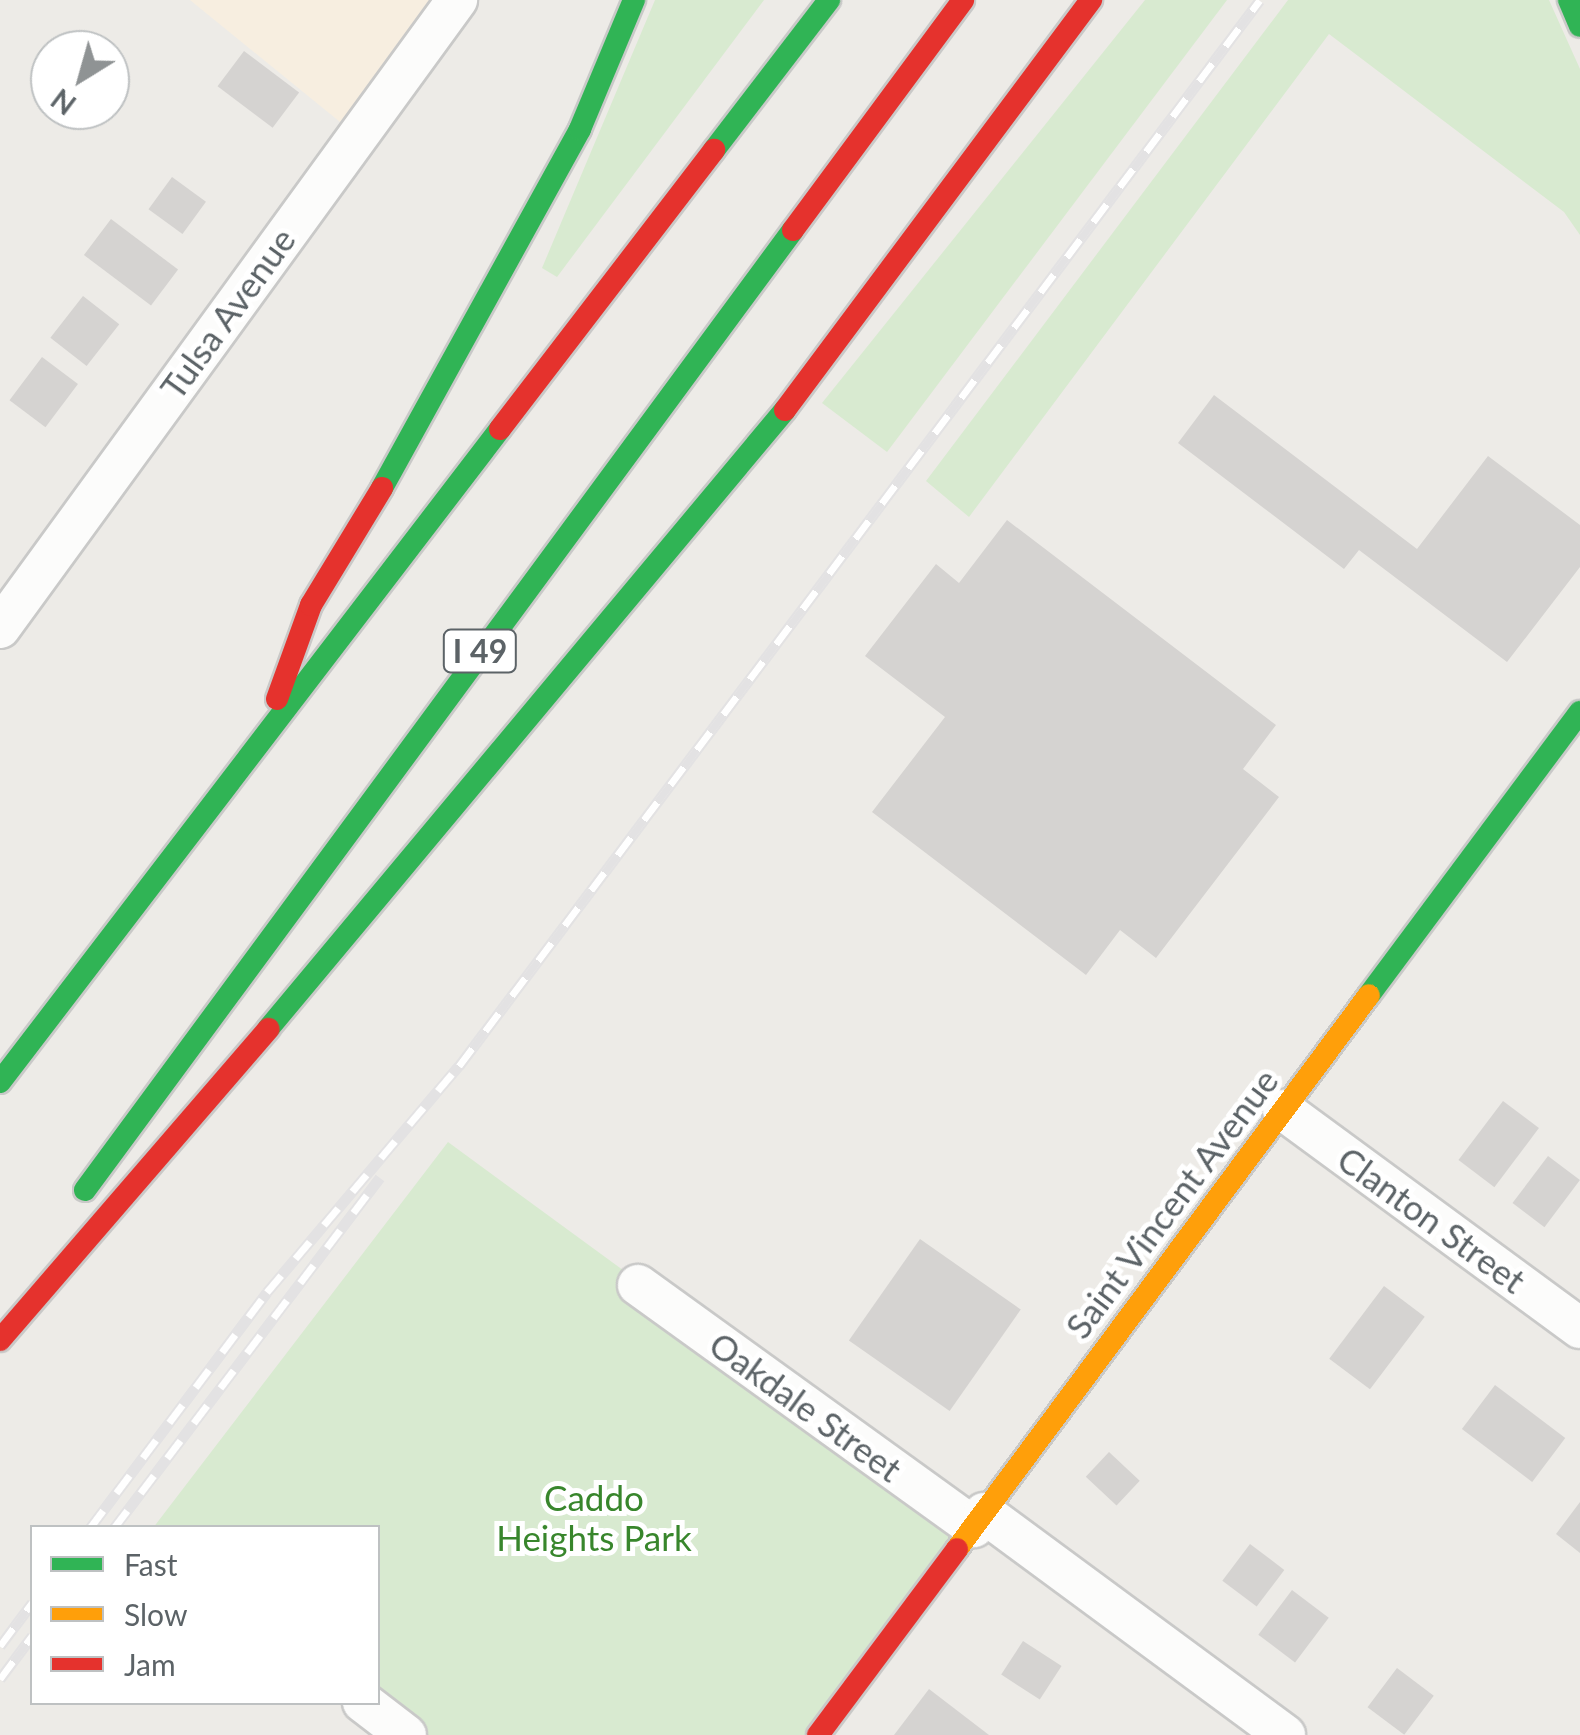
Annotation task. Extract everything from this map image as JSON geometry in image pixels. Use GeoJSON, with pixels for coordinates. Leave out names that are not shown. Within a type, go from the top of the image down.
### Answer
{"type":"FeatureCollection","features":[{"type":"Feature","properties":{"kind":"main road"},"geometry":{"type":"LineString","coordinates":[[260,748],[311,605],[464,353],[580,129],[634,0]]}},
{"type":"Feature","properties":{"kind":"main road"},"geometry":{"type":"LineString","coordinates":[[0,1082],[260,748],[830,0]]}},
{"type":"Feature","properties":{"kind":"main road","name":"I 49"},"geometry":{"type":"LineString","coordinates":[[68,1213],[963,0]]}},
{"type":"Feature","properties":{"kind":"main road"},"geometry":{"type":"LineString","coordinates":[[0,1340],[537,716],[794,398],[1091,0]]}},
{"type":"Feature","properties":{"kind":"main road"},"geometry":{"type":"LineString","coordinates":[[1569,0],[1580,26]]}},
{"type":"Feature","properties":{"kind":"main road","name":"Saint Vincent Avenue"},"geometry":{"type":"LineString","coordinates":[[818,1735],[1580,712]]}},
{"type":"Feature","properties":{"kind":"main road"},"geometry":{"type":"LineString","coordinates":[[0,1305],[34,1259]]}},
{"type":"Feature","properties":{"kind":"street","name":"Tulsa Avenue"},"geometry":{"type":"LineString","coordinates":[[0,628],[457,0]]}},
{"type":"Feature","properties":{"kind":"street","name":"Clanton Street"},"geometry":{"type":"LineString","coordinates":[[1283,1110],[1580,1328]]}},
{"type":"Feature","properties":{"kind":"street","name":"Oakdale Street"},"geometry":{"type":"LineString","coordinates":[[638,1285],[1284,1735]]}},
{"type":"Feature","properties":{"kind":"street"},"geometry":{"type":"LineString","coordinates":[[367,1705],[406,1735]]}},
{"type":"Feature","properties":{"kind":"shaded area"},"geometry":{"type":"Polygon","coordinates":[[[190,0],[437,0],[345,126],[190,0]]]}},
{"type":"Feature","properties":{"kind":"green space"},"geometry":{"type":"Polygon","coordinates":[[[655,0],[764,0],[557,277],[542,268],[655,0]]]}},
{"type":"Feature","properties":{"kind":"green space"},"geometry":{"type":"Polygon","coordinates":[[[1145,0],[1227,0],[887,452],[822,403],[1145,0]]]}},
{"type":"Feature","properties":{"kind":"green space"},"geometry":{"type":"Polygon","coordinates":[[[1288,0],[1549,0],[1580,69],[1580,235],[1564,212],[1329,34],[969,517],[926,481],[1288,0]]]}},
{"type":"Feature","properties":{"kind":"green space","name":"Caddo Heights Park"},"geometry":{"type":"Polygon","coordinates":[[[448,1142],[974,1527],[818,1735],[406,1735],[380,1704],[380,1525],[155,1525],[448,1142]]]}},
{"type":"Feature","properties":{"kind":"building"},"geometry":{"type":"Polygon","coordinates":[[[244,51],[299,93],[273,128],[218,86],[244,51]]]}},
{"type":"Feature","properties":{"kind":"building"},"geometry":{"type":"Polygon","coordinates":[[[172,177],[206,202],[182,234],[148,209],[172,177]]]}},
{"type":"Feature","properties":{"kind":"building"},"geometry":{"type":"Polygon","coordinates":[[[111,219],[178,270],[151,305],[84,255],[111,219]]]}},
{"type":"Feature","properties":{"kind":"building"},"geometry":{"type":"Polygon","coordinates":[[[83,296],[119,324],[87,366],[50,338],[83,296]]]}},
{"type":"Feature","properties":{"kind":"building"},"geometry":{"type":"Polygon","coordinates":[[[42,357],[78,384],[45,427],[10,400],[42,357]]]}},
{"type":"Feature","properties":{"kind":"building"},"geometry":{"type":"Polygon","coordinates":[[[1214,395],[1417,549],[1488,456],[1580,525],[1580,567],[1507,662],[1359,550],[1344,569],[1178,443],[1214,395]]]}},
{"type":"Feature","properties":{"kind":"building"},"geometry":{"type":"Polygon","coordinates":[[[1007,520],[1276,725],[1243,769],[1279,797],[1156,958],[1120,930],[1086,975],[872,812],[945,717],[865,656],[936,564],[959,583],[1007,520]]]}},
{"type":"Feature","properties":{"kind":"building"},"geometry":{"type":"Polygon","coordinates":[[[1503,1101],[1539,1128],[1494,1187],[1458,1160],[1503,1101]]]}},
{"type":"Feature","properties":{"kind":"building"},"geometry":{"type":"Polygon","coordinates":[[[1548,1156],[1580,1180],[1544,1227],[1512,1203],[1548,1156]]]}},
{"type":"Feature","properties":{"kind":"building"},"geometry":{"type":"Polygon","coordinates":[[[920,1239],[1021,1310],[950,1411],[849,1341],[920,1239]]]}},
{"type":"Feature","properties":{"kind":"building"},"geometry":{"type":"Polygon","coordinates":[[[1384,1286],[1425,1317],[1370,1389],[1329,1359],[1384,1286]]]}},
{"type":"Feature","properties":{"kind":"building"},"geometry":{"type":"Polygon","coordinates":[[[1495,1385],[1565,1438],[1532,1482],[1462,1429],[1495,1385]]]}},
{"type":"Feature","properties":{"kind":"building"},"geometry":{"type":"Polygon","coordinates":[[[1109,1452],[1140,1481],[1117,1506],[1086,1477],[1109,1452]]]}},
{"type":"Feature","properties":{"kind":"building"},"geometry":{"type":"Polygon","coordinates":[[[1580,1502],[1580,1553],[1556,1534],[1580,1502]]]}},
{"type":"Feature","properties":{"kind":"building"},"geometry":{"type":"Polygon","coordinates":[[[1250,1544],[1284,1570],[1257,1607],[1222,1581],[1250,1544]]]}},
{"type":"Feature","properties":{"kind":"building"},"geometry":{"type":"Polygon","coordinates":[[[1292,1590],[1329,1618],[1295,1662],[1258,1635],[1292,1590]]]}},
{"type":"Feature","properties":{"kind":"building"},"geometry":{"type":"Polygon","coordinates":[[[1023,1641],[1062,1666],[1040,1700],[1001,1675],[1023,1641]]]}},
{"type":"Feature","properties":{"kind":"building"},"geometry":{"type":"Polygon","coordinates":[[[1397,1668],[1434,1696],[1404,1735],[1368,1707],[1397,1668]]]}},
{"type":"Feature","properties":{"kind":"building"},"geometry":{"type":"Polygon","coordinates":[[[929,1689],[989,1735],[894,1735],[929,1689]]]}},
{"type":"Feature","properties":{"kind":"railway"},"geometry":{"type":"LineString","coordinates":[[92,1525],[267,1292],[459,1066],[1260,0]]}},
{"type":"Feature","properties":{"kind":"railway"},"geometry":{"type":"LineString","coordinates":[[116,1525],[380,1177]]}},
{"type":"Feature","properties":{"kind":"railway"},"geometry":{"type":"LineString","coordinates":[[0,1646],[30,1606]]}},
{"type":"Feature","properties":{"kind":"railway"},"geometry":{"type":"LineString","coordinates":[[0,1679],[30,1639]]}},
{"type":"Feature","properties":{"kind":"traffic: fast"},"geometry":{"type":"LineString","coordinates":[[382,488],[580,129],[634,0]]}},
{"type":"Feature","properties":{"kind":"traffic: fast"},"geometry":{"type":"LineString","coordinates":[[714,150],[829,0]]}},
{"type":"Feature","properties":{"kind":"traffic: fast"},"geometry":{"type":"LineString","coordinates":[[1569,0],[1580,26]]}},
{"type":"Feature","properties":{"kind":"traffic: fast"},"geometry":{"type":"LineString","coordinates":[[85,1190],[793,230]]}},
{"type":"Feature","properties":{"kind":"traffic: fast"},"geometry":{"type":"LineString","coordinates":[[268,1029],[785,410]]}},
{"type":"Feature","properties":{"kind":"traffic: fast"},"geometry":{"type":"LineString","coordinates":[[0,1082],[500,429]]}},
{"type":"Feature","properties":{"kind":"traffic: fast"},"geometry":{"type":"LineString","coordinates":[[1369,995],[1580,712]]}},
{"type":"Feature","properties":{"kind":"traffic: slow"},"geometry":{"type":"LineString","coordinates":[[957,1549],[1369,995]]}},
{"type":"Feature","properties":{"kind":"traffic: jam"},"geometry":{"type":"LineString","coordinates":[[793,230],[963,0]]}},
{"type":"Feature","properties":{"kind":"traffic: jam"},"geometry":{"type":"LineString","coordinates":[[785,410],[1091,0]]}},
{"type":"Feature","properties":{"kind":"traffic: jam"},"geometry":{"type":"LineString","coordinates":[[500,429],[714,150]]}},
{"type":"Feature","properties":{"kind":"traffic: jam"},"geometry":{"type":"LineString","coordinates":[[277,699],[311,605],[382,488]]}},
{"type":"Feature","properties":{"kind":"traffic: jam"},"geometry":{"type":"LineString","coordinates":[[0,1340],[268,1029]]}},
{"type":"Feature","properties":{"kind":"traffic: jam"},"geometry":{"type":"LineString","coordinates":[[818,1735],[957,1549]]}}]}
